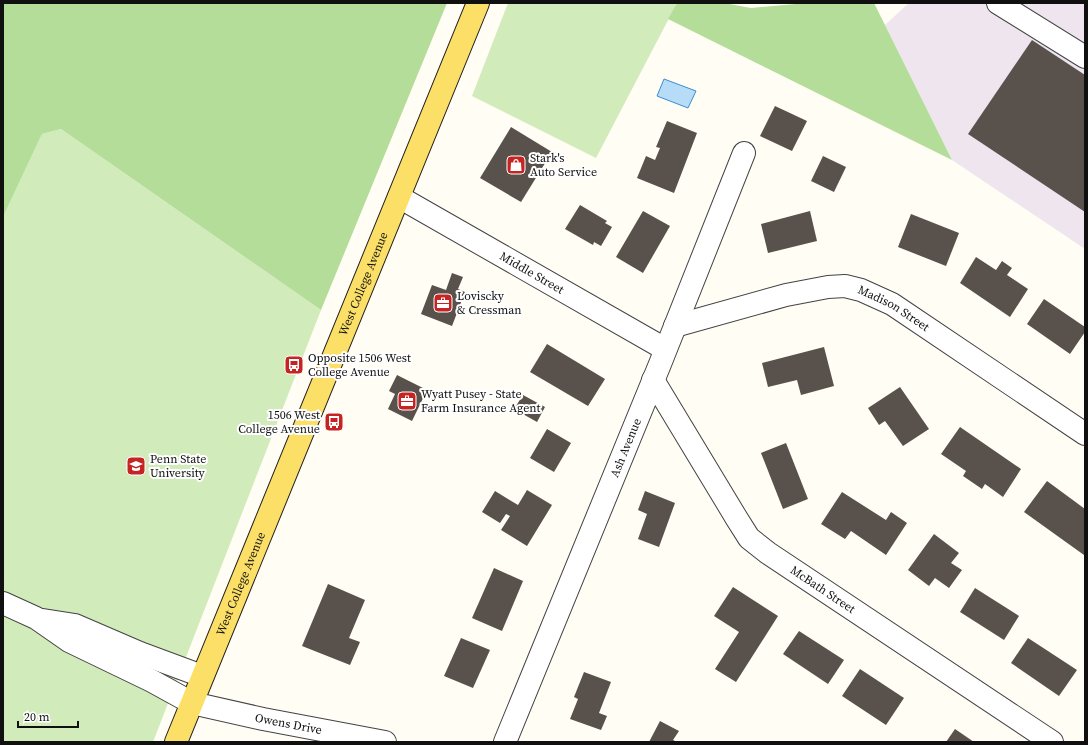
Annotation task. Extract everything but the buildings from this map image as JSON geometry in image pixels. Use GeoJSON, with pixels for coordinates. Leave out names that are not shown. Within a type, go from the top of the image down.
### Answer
{"type":"FeatureCollection","features":[{"type":"Feature","properties":{"kind":"main road","name":"West College Avenue"},"geometry":{"type":"LineString","coordinates":[[176,742],[478,3]]}},
{"type":"Feature","properties":{"kind":"street"},"geometry":{"type":"LineString","coordinates":[[998,3],[1085,57]]}},
{"type":"Feature","properties":{"kind":"street","name":"Ash Avenue"},"geometry":{"type":"LineString","coordinates":[[505,742],[744,153]]}},
{"type":"Feature","properties":{"kind":"street","name":"Middle Street"},"geometry":{"type":"LineString","coordinates":[[399,197],[665,349]]}},
{"type":"Feature","properties":{"kind":"street","name":"Madison Street"},"geometry":{"type":"LineString","coordinates":[[675,326],[786,295],[810,290],[845,286],[861,290],[875,295],[892,304],[1085,434]]}},
{"type":"Feature","properties":{"kind":"street","name":"McBath Street"},"geometry":{"type":"LineString","coordinates":[[653,380],[750,538],[768,554],[1052,742]]}},
{"type":"Feature","properties":{"kind":"street"},"geometry":{"type":"LineString","coordinates":[[3,603],[36,618],[75,625],[140,653],[202,676]]}},
{"type":"Feature","properties":{"kind":"street","name":"Owens Drive"},"geometry":{"type":"LineString","coordinates":[[36,618],[69,641],[152,681],[192,703],[372,741]]}},
{"type":"Feature","properties":{"kind":"shaded area"},"geometry":{"type":"Polygon","coordinates":[[[909,3],[1085,3],[1085,249],[952,160],[885,25],[909,3]]]}},
{"type":"Feature","properties":{"kind":"green space"},"geometry":{"type":"Polygon","coordinates":[[[3,3],[447,3],[321,310],[61,129],[42,134],[3,217],[3,3]]]}},
{"type":"Feature","properties":{"kind":"green space"},"geometry":{"type":"Polygon","coordinates":[[[508,3],[677,3],[596,158],[472,96],[508,3]]]}},
{"type":"Feature","properties":{"kind":"green space"},"geometry":{"type":"Polygon","coordinates":[[[677,3],[724,3],[751,8],[807,3],[874,3],[952,160],[668,19],[677,3]]]}},
{"type":"Feature","properties":{"kind":"green space"},"geometry":{"type":"Polygon","coordinates":[[[61,129],[321,310],[153,742],[3,742],[3,217],[42,134],[61,129]]]}},
{"type":"Feature","properties":{"kind":"water"},"geometry":{"type":"Polygon","coordinates":[[[664,79],[696,91],[688,108],[657,96],[664,79]]]}},
{"type":"Feature","properties":{"kind":"place","name":"Stark's Auto Service"},"geometry":{"type":"Point","coordinates":[516,165]}},
{"type":"Feature","properties":{"kind":"place","name":"Loviscky & Cressman"},"geometry":{"type":"Point","coordinates":[443,303]}},
{"type":"Feature","properties":{"kind":"place","name":"Opposite 1506 West College Avenue"},"geometry":{"type":"Point","coordinates":[294,365]}},
{"type":"Feature","properties":{"kind":"place","name":"Wyatt Pusey - State Farm Insurance Agent"},"geometry":{"type":"Point","coordinates":[407,401]}},
{"type":"Feature","properties":{"kind":"place","name":"1506 West College Avenue"},"geometry":{"type":"Point","coordinates":[334,422]}},
{"type":"Feature","properties":{"kind":"place","name":"Penn State University"},"geometry":{"type":"Point","coordinates":[136,466]}}]}
